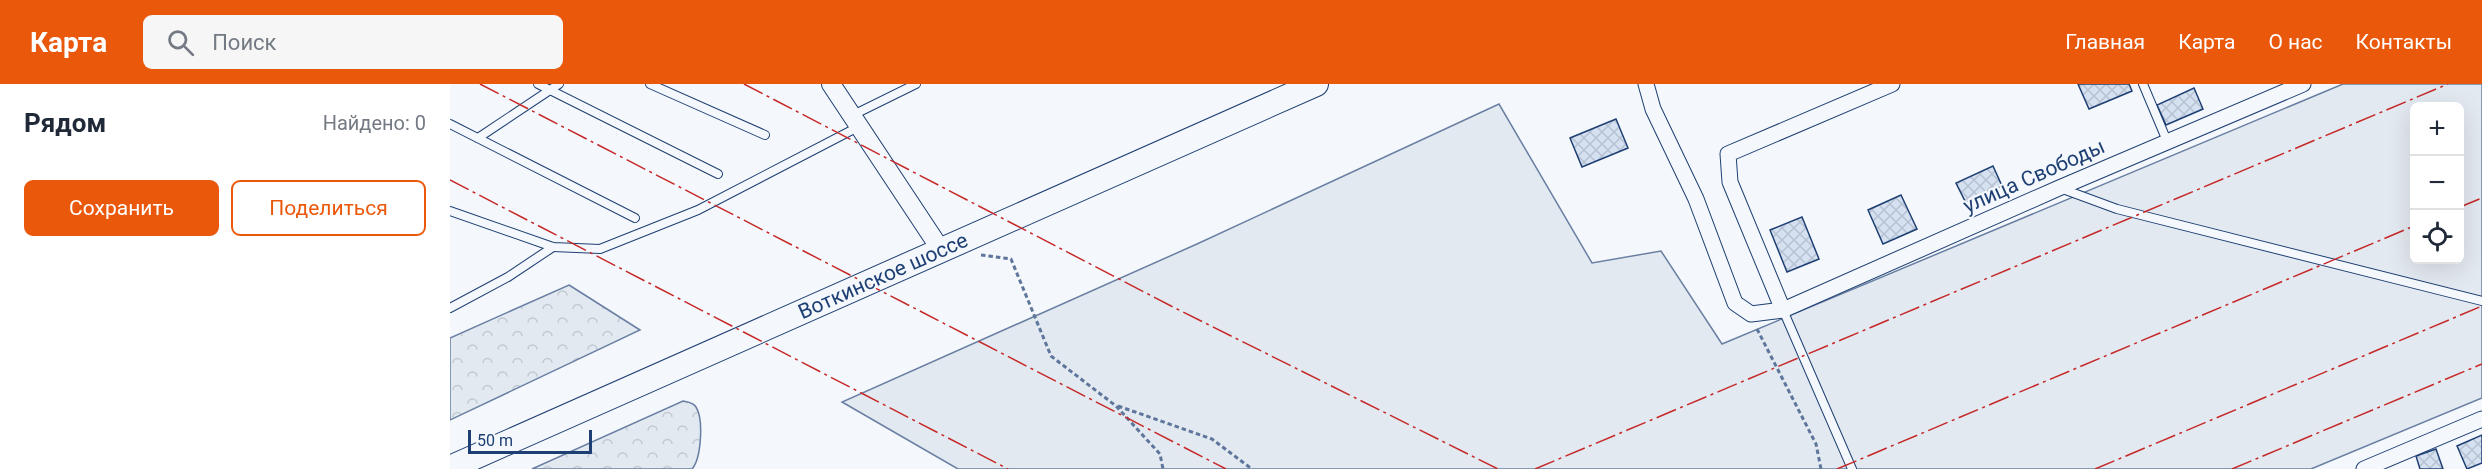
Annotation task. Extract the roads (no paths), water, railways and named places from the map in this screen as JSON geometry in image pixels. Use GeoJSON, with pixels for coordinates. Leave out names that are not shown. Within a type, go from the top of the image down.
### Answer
{"type":"FeatureCollection","features":[{"type":"Feature","properties":{"kind":"main road","name":"Воткинское шоссе"},"geometry":{"type":"LineString","coordinates":[[450,468],[1316,84]]}},
{"type":"Feature","properties":{"kind":"street"},"geometry":{"type":"LineString","coordinates":[[831,84],[941,250]]}},
{"type":"Feature","properties":{"kind":"street","name":"улица Свободы"},"geometry":{"type":"LineString","coordinates":[[1646,84],[1653,110],[1696,199],[1735,303],[1751,314],[1783,310],[2167,141],[2303,84]]}},
{"type":"Feature","properties":{"kind":"street"},"geometry":{"type":"LineString","coordinates":[[1783,310],[1730,182],[1728,154],[1892,84]]}},
{"type":"Feature","properties":{"kind":"street"},"geometry":{"type":"LineString","coordinates":[[2364,469],[2482,419]]}},
{"type":"Feature","properties":{"kind":"lane"},"geometry":{"type":"LineString","coordinates":[[538,84],[718,174]]}},
{"type":"Feature","properties":{"kind":"lane"},"geometry":{"type":"LineString","coordinates":[[478,138],[559,84]]}},
{"type":"Feature","properties":{"kind":"lane"},"geometry":{"type":"LineString","coordinates":[[650,84],[765,135]]}},
{"type":"Feature","properties":{"kind":"lane"},"geometry":{"type":"LineString","coordinates":[[450,211],[553,246],[600,249],[698,210],[856,121],[916,84]]}},
{"type":"Feature","properties":{"kind":"lane"},"geometry":{"type":"LineString","coordinates":[[2143,84],[2167,141]]}},
{"type":"Feature","properties":{"kind":"lane"},"geometry":{"type":"LineString","coordinates":[[450,124],[636,218]]}},
{"type":"Feature","properties":{"kind":"lane"},"geometry":{"type":"LineString","coordinates":[[2059,188],[2117,209],[2482,301]]}},
{"type":"Feature","properties":{"kind":"lane"},"geometry":{"type":"LineString","coordinates":[[450,308],[507,276],[553,246]]}},
{"type":"Feature","properties":{"kind":"lane"},"geometry":{"type":"LineString","coordinates":[[1783,310],[1852,469]]}}]}
